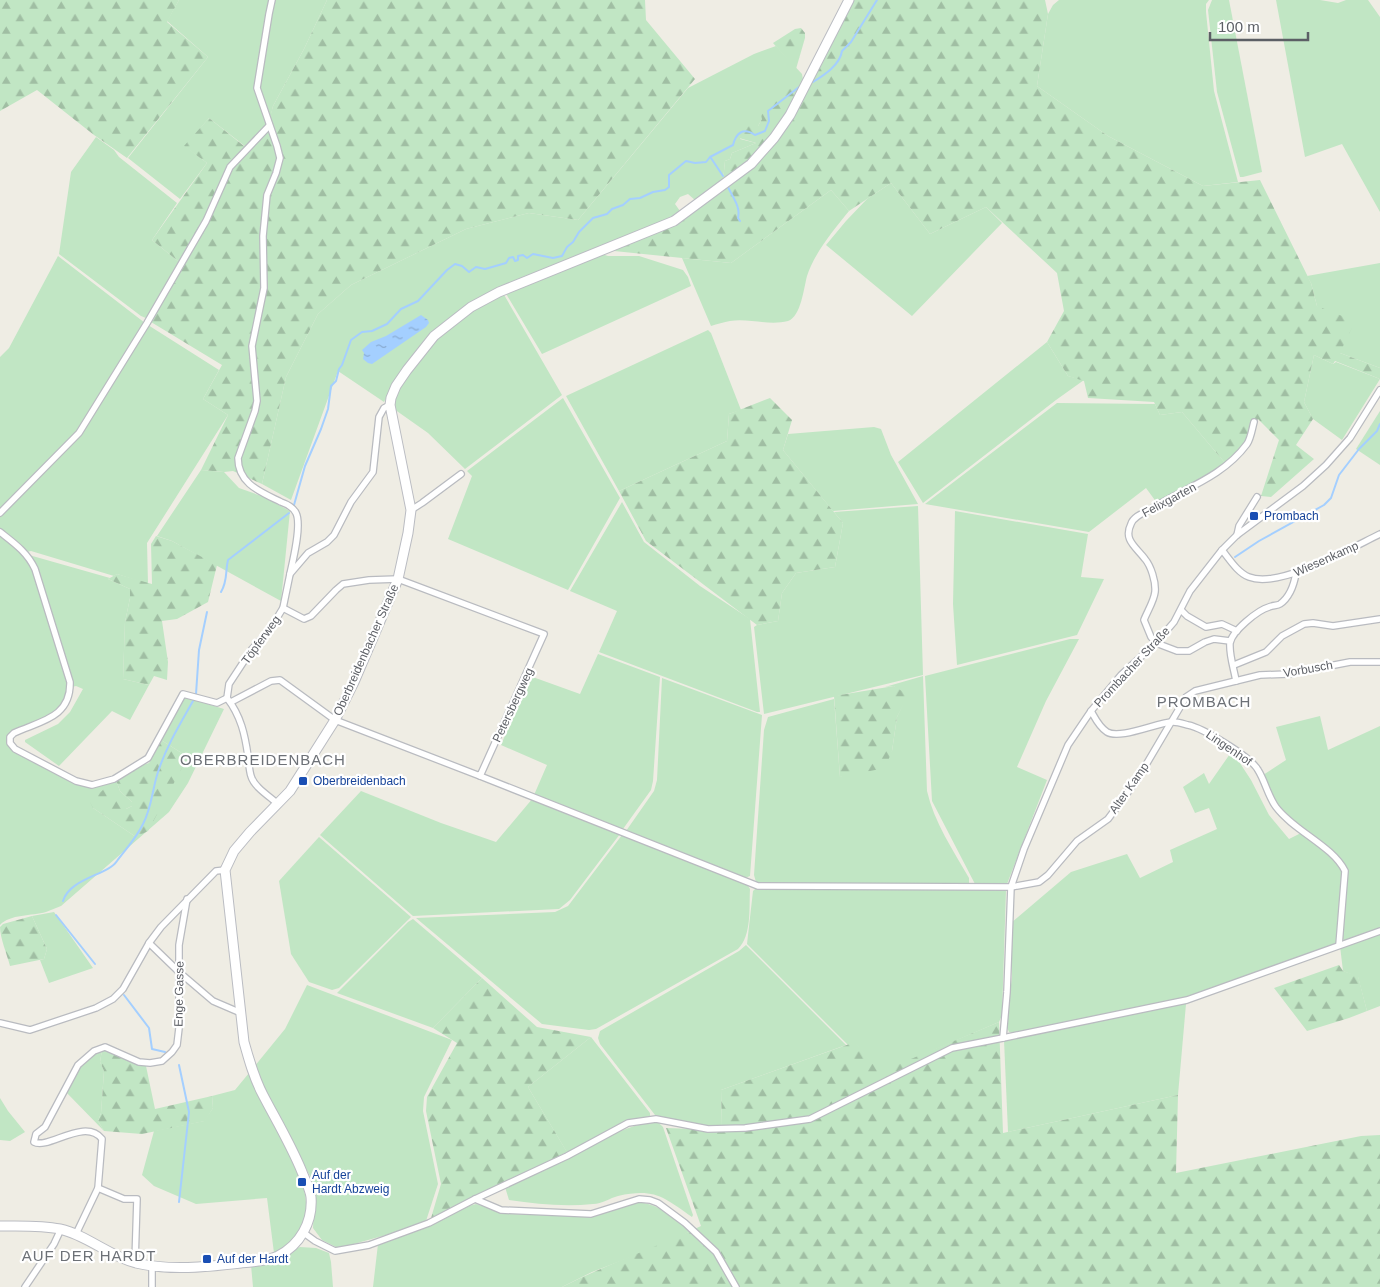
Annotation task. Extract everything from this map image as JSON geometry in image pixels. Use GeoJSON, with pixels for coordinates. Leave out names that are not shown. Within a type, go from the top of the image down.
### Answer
{"type":"FeatureCollection","features":[{"type":"Feature","properties":{"kind":"street"},"geometry":{"type":"LineString","coordinates":[[272,0],[265,33],[258,88],[280,158],[268,195],[263,236],[264,288],[252,346],[256,406],[238,458],[238,466],[240,474],[257,490],[291,506],[297,514],[299,523],[290,574]]}},
{"type":"Feature","properties":{"kind":"street"},"geometry":{"type":"LineString","coordinates":[[390,405],[396,386],[434,336],[471,307],[499,292],[674,221],[751,164],[774,138],[790,115],[849,0]]}},
{"type":"Feature","properties":{"kind":"street"},"geometry":{"type":"LineString","coordinates":[[0,513],[79,433],[206,221],[230,167],[269,126]]}},
{"type":"Feature","properties":{"kind":"street","name":"Prombacher Straße"},"geometry":{"type":"LineString","coordinates":[[1002,1038],[1007,992],[1011,887],[1024,850],[1068,745],[1091,711],[1121,675],[1156,643],[1181,610],[1190,591],[1222,550],[1237,535],[1303,486],[1326,465],[1350,438],[1380,390]]}},
{"type":"Feature","properties":{"kind":"street","name":"Oberbreidenbacher Straße"},"geometry":{"type":"LineString","coordinates":[[226,870],[234,851],[299,779],[335,720],[354,682],[398,579],[411,510],[390,405]]}},
{"type":"Feature","properties":{"kind":"street","name":"Töpferweg"},"geometry":{"type":"LineString","coordinates":[[229,700],[229,684],[252,649],[269,631],[283,608],[290,574],[308,553],[327,542],[334,535],[352,502],[373,472],[379,417],[384,408],[390,405]]}},
{"type":"Feature","properties":{"kind":"street","name":"Felixgarten"},"geometry":{"type":"LineString","coordinates":[[1156,643],[1151,637],[1144,620],[1155,592],[1154,579],[1146,560],[1132,547],[1127,535],[1131,522],[1158,504],[1201,482],[1227,465],[1248,443],[1254,422]]}},
{"type":"Feature","properties":{"kind":"street"},"geometry":{"type":"LineString","coordinates":[[411,510],[461,474]]}},
{"type":"Feature","properties":{"kind":"street"},"geometry":{"type":"LineString","coordinates":[[1237,535],[1239,526],[1257,497]]}},
{"type":"Feature","properties":{"kind":"street"},"geometry":{"type":"LineString","coordinates":[[0,532],[30,558],[70,682],[70,694],[60,712],[14,733],[10,737],[10,743],[15,748],[76,781],[92,785],[114,780],[148,758],[183,694],[216,703],[229,700],[271,681],[280,680],[335,720],[480,776]]}},
{"type":"Feature","properties":{"kind":"street","name":"Wiesenkamp"},"geometry":{"type":"LineString","coordinates":[[1222,550],[1241,573],[1251,578],[1266,580],[1296,574],[1380,534]]}},
{"type":"Feature","properties":{"kind":"street"},"geometry":{"type":"LineString","coordinates":[[1236,681],[1230,652],[1230,641],[1245,622],[1268,607],[1279,605],[1289,594],[1295,583],[1296,574]]}},
{"type":"Feature","properties":{"kind":"street"},"geometry":{"type":"LineString","coordinates":[[283,608],[304,619],[311,616],[344,584],[369,580],[398,579]]}},
{"type":"Feature","properties":{"kind":"street","name":"Petersbergweg"},"geometry":{"type":"LineString","coordinates":[[398,579],[544,634],[480,776]]}},
{"type":"Feature","properties":{"kind":"street"},"geometry":{"type":"LineString","coordinates":[[1181,610],[1206,628],[1222,624],[1237,631]]}},
{"type":"Feature","properties":{"kind":"street"},"geometry":{"type":"LineString","coordinates":[[1234,665],[1266,652],[1282,636],[1304,624],[1313,623],[1333,626],[1380,619]]}},
{"type":"Feature","properties":{"kind":"street"},"geometry":{"type":"LineString","coordinates":[[1156,643],[1177,652],[1189,651],[1214,639],[1230,641]]}},
{"type":"Feature","properties":{"kind":"street","name":"Vorbusch"},"geometry":{"type":"LineString","coordinates":[[1236,681],[1260,675],[1288,674],[1345,662],[1380,662]]}},
{"type":"Feature","properties":{"kind":"street","name":"Alter Kamp"},"geometry":{"type":"LineString","coordinates":[[480,776],[758,886],[1011,887],[1039,882],[1048,875],[1077,841],[1108,819],[1137,780],[1186,696],[1195,691],[1236,681]]}},
{"type":"Feature","properties":{"kind":"street"},"geometry":{"type":"LineString","coordinates":[[229,700],[236,709],[242,723],[251,777],[278,804]]}},
{"type":"Feature","properties":{"kind":"street","name":"Lingenhof"},"geometry":{"type":"LineString","coordinates":[[1091,711],[1101,727],[1108,733],[1114,734],[1172,722],[1190,725],[1208,732],[1257,767],[1276,807],[1302,831],[1341,862],[1346,871],[1339,945]]}},
{"type":"Feature","properties":{"kind":"street"},"geometry":{"type":"LineString","coordinates":[[0,1023],[30,1030],[81,1013],[113,999],[123,990],[149,943],[187,898],[216,871],[226,870],[240,1013],[244,1042],[251,1069],[285,1134],[311,1197],[309,1218],[304,1233],[293,1246],[277,1257],[193,1267],[171,1268],[134,1262],[116,1256],[76,1234],[61,1229],[0,1226]]}},
{"type":"Feature","properties":{"kind":"street","name":"Enge Gasse"},"geometry":{"type":"LineString","coordinates":[[98,1188],[102,1139],[98,1134],[92,1131],[64,1135],[44,1144],[37,1144],[34,1142],[36,1134],[45,1127],[78,1065],[94,1051],[105,1047],[139,1062],[150,1063],[162,1062],[177,1045],[179,1028],[179,945],[187,898]]}},
{"type":"Feature","properties":{"kind":"street"},"geometry":{"type":"LineString","coordinates":[[304,1233],[315,1242],[335,1251],[369,1245],[429,1222],[567,1156],[628,1123],[656,1119],[708,1129],[745,1128],[810,1119],[952,1048],[1187,1000],[1380,931]]}},
{"type":"Feature","properties":{"kind":"street"},"geometry":{"type":"LineString","coordinates":[[149,943],[213,1001],[240,1013]]}},
{"type":"Feature","properties":{"kind":"street"},"geometry":{"type":"LineString","coordinates":[[76,1234],[98,1188],[124,1199],[137,1199],[134,1262]]}},
{"type":"Feature","properties":{"kind":"street"},"geometry":{"type":"LineString","coordinates":[[475,1199],[501,1210],[591,1214],[639,1199],[650,1200],[658,1203],[685,1224],[716,1252],[736,1287]]}},
{"type":"Feature","properties":{"kind":"street"},"geometry":{"type":"LineString","coordinates":[[25,1287],[54,1244],[61,1229]]}},
{"type":"Feature","properties":{"kind":"street"},"geometry":{"type":"LineString","coordinates":[[152,1266],[152,1287]]}},
{"type":"Feature","properties":{"kind":"green space"},"geometry":{"type":"Polygon","coordinates":[[[0,0],[179,0],[167,22],[208,57],[127,158],[94,135],[37,90],[0,111],[0,0]]]}},
{"type":"Feature","properties":{"kind":"green space"},"geometry":{"type":"Polygon","coordinates":[[[179,0],[271,0],[257,76],[266,124],[246,147],[209,118],[185,146],[207,163],[180,199],[128,158],[208,57],[167,21],[179,0]]]}},
{"type":"Feature","properties":{"kind":"green space"},"geometry":{"type":"Polygon","coordinates":[[[274,0],[327,0],[304,49],[273,106],[270,119],[260,88],[263,56],[274,0]]]}},
{"type":"Feature","properties":{"kind":"green space"},"geometry":{"type":"Polygon","coordinates":[[[327,0],[645,0],[646,20],[695,79],[578,220],[529,213],[466,229],[351,285],[318,314],[286,377],[262,484],[233,471],[201,470],[228,415],[203,399],[222,365],[151,322],[179,262],[152,240],[207,163],[184,146],[209,118],[249,150],[266,133],[273,106],[304,49],[327,0]]]}},
{"type":"Feature","properties":{"kind":"green space"},"geometry":{"type":"Polygon","coordinates":[[[853,0],[1045,0],[1048,14],[1037,86],[1108,136],[1203,186],[1260,180],[1311,283],[1317,306],[1355,321],[1340,353],[1380,368],[1380,379],[1335,361],[1333,364],[1314,355],[1304,402],[1313,419],[1296,445],[1314,459],[1271,497],[1261,496],[1279,440],[1258,419],[1245,443],[1225,463],[1182,412],[1160,415],[1154,402],[1088,398],[1084,381],[1068,376],[1047,342],[1064,311],[1057,273],[986,207],[930,234],[891,183],[849,211],[831,190],[731,263],[614,251],[696,209],[750,170],[783,134],[853,0]]]}},
{"type":"Feature","properties":{"kind":"green space"},"geometry":{"type":"Polygon","coordinates":[[[1059,0],[1209,0],[1206,4],[1206,12],[1214,91],[1238,182],[1203,186],[1108,136],[1037,86],[1048,14],[1053,5],[1059,0]]]}},
{"type":"Feature","properties":{"kind":"green space"},"geometry":{"type":"Polygon","coordinates":[[[1212,0],[1229,0],[1262,172],[1243,177],[1240,177],[1217,92],[1208,10],[1212,0]]]}},
{"type":"Feature","properties":{"kind":"green space"},"geometry":{"type":"Polygon","coordinates":[[[1276,0],[1320,0],[1338,3],[1346,0],[1368,0],[1380,17],[1380,212],[1342,144],[1305,157],[1276,0]]]}},
{"type":"Feature","properties":{"kind":"green space"},"geometry":{"type":"Polygon","coordinates":[[[801,28],[805,33],[805,38],[796,69],[773,43],[795,29],[801,28]]]}},
{"type":"Feature","properties":{"kind":"green space"},"geometry":{"type":"Polygon","coordinates":[[[776,46],[802,74],[803,80],[799,89],[762,119],[758,126],[747,126],[740,139],[756,143],[732,153],[730,159],[725,161],[723,181],[696,201],[688,194],[680,197],[675,204],[680,211],[663,222],[492,292],[423,344],[401,370],[384,402],[338,371],[291,500],[262,484],[286,377],[318,314],[351,285],[466,229],[529,213],[578,220],[688,88],[754,54],[776,46]]]}},
{"type":"Feature","properties":{"kind":"green space"},"geometry":{"type":"Polygon","coordinates":[[[790,86],[799,89],[777,130],[745,163],[723,181],[725,161],[730,159],[732,153],[756,143],[729,135],[729,125],[758,126],[766,103],[790,86]]]}},
{"type":"Feature","properties":{"kind":"green space"},"geometry":{"type":"Polygon","coordinates":[[[96,137],[177,203],[152,240],[179,262],[150,315],[146,318],[59,254],[71,172],[96,137]]]}},
{"type":"Feature","properties":{"kind":"green space"},"geometry":{"type":"Polygon","coordinates":[[[891,183],[930,234],[986,207],[1002,223],[912,316],[826,245],[867,199],[891,183]]]}},
{"type":"Feature","properties":{"kind":"green space"},"geometry":{"type":"Polygon","coordinates":[[[831,190],[849,211],[825,242],[810,267],[796,314],[788,321],[774,323],[737,320],[711,326],[682,258],[731,263],[831,190]]]}},
{"type":"Feature","properties":{"kind":"green space"},"geometry":{"type":"Polygon","coordinates":[[[602,254],[608,256],[639,256],[683,270],[691,286],[542,354],[505,292],[602,254]]]}},
{"type":"Feature","properties":{"kind":"green space"},"geometry":{"type":"Polygon","coordinates":[[[58,256],[145,323],[76,434],[0,510],[0,357],[9,348],[58,256]]]}},
{"type":"Feature","properties":{"kind":"green space"},"geometry":{"type":"Polygon","coordinates":[[[1380,263],[1380,368],[1340,353],[1317,306],[1311,283],[1307,276],[1380,263]]]}},
{"type":"Feature","properties":{"kind":"green space"},"geometry":{"type":"Polygon","coordinates":[[[503,293],[562,395],[465,469],[428,433],[394,409],[396,396],[399,387],[430,344],[465,315],[503,293]]]}},
{"type":"Feature","properties":{"kind":"green space"},"geometry":{"type":"Polygon","coordinates":[[[148,325],[219,370],[203,399],[228,415],[147,543],[148,584],[117,574],[114,576],[31,551],[27,552],[0,529],[0,515],[80,434],[148,325]]]}},
{"type":"Feature","properties":{"kind":"green space"},"geometry":{"type":"Polygon","coordinates":[[[708,330],[711,333],[741,410],[729,414],[727,441],[619,491],[566,396],[708,330]]]}},
{"type":"Feature","properties":{"kind":"green space"},"geometry":{"type":"Polygon","coordinates":[[[1047,342],[1068,376],[1084,380],[923,503],[898,462],[1047,342]]]}},
{"type":"Feature","properties":{"kind":"green space"},"geometry":{"type":"Polygon","coordinates":[[[1314,355],[1333,364],[1336,362],[1380,379],[1342,440],[1313,419],[1304,402],[1314,355]]]}},
{"type":"Feature","properties":{"kind":"green space"},"geometry":{"type":"Polygon","coordinates":[[[563,398],[620,498],[568,590],[448,539],[472,476],[467,471],[563,398]]]}},
{"type":"Feature","properties":{"kind":"green space"},"geometry":{"type":"Polygon","coordinates":[[[770,398],[792,420],[783,450],[843,523],[835,567],[796,573],[782,593],[778,621],[757,625],[646,541],[619,491],[727,441],[729,414],[770,398]]]}},
{"type":"Feature","properties":{"kind":"green space"},"geometry":{"type":"Polygon","coordinates":[[[1057,403],[1155,404],[1160,415],[1182,412],[1225,463],[1214,472],[1157,503],[1146,488],[1089,532],[925,504],[1057,403]]]}},
{"type":"Feature","properties":{"kind":"green space"},"geometry":{"type":"Polygon","coordinates":[[[1380,411],[1380,465],[1356,449],[1380,411]]]}},
{"type":"Feature","properties":{"kind":"green space"},"geometry":{"type":"Polygon","coordinates":[[[874,427],[881,429],[891,455],[918,504],[833,511],[783,450],[788,434],[874,427]]]}},
{"type":"Feature","properties":{"kind":"green space"},"geometry":{"type":"Polygon","coordinates":[[[201,470],[224,472],[239,488],[264,497],[290,511],[281,601],[172,541],[157,536],[201,470]]]}},
{"type":"Feature","properties":{"kind":"green space"},"geometry":{"type":"Polygon","coordinates":[[[622,502],[644,542],[700,586],[750,619],[760,712],[599,652],[617,611],[570,591],[622,502]]]}},
{"type":"Feature","properties":{"kind":"green space"},"geometry":{"type":"Polygon","coordinates":[[[918,506],[923,675],[764,714],[754,627],[778,621],[782,593],[796,573],[835,567],[843,523],[834,512],[918,506]]]}},
{"type":"Feature","properties":{"kind":"green space"},"geometry":{"type":"Polygon","coordinates":[[[955,511],[1088,534],[1081,577],[1104,579],[1077,635],[957,665],[953,604],[955,511]]]}},
{"type":"Feature","properties":{"kind":"green space"},"geometry":{"type":"Polygon","coordinates":[[[0,534],[19,549],[29,561],[69,683],[69,693],[61,710],[12,733],[9,744],[87,785],[116,780],[120,791],[132,802],[132,806],[126,809],[93,808],[136,837],[188,757],[161,740],[185,697],[224,709],[188,783],[169,812],[61,906],[46,912],[9,919],[0,925],[0,534]]]}},
{"type":"Feature","properties":{"kind":"green space"},"geometry":{"type":"Polygon","coordinates":[[[156,536],[172,541],[217,565],[208,602],[177,619],[162,621],[168,662],[167,680],[154,676],[149,685],[123,679],[125,622],[130,589],[108,579],[117,574],[152,584],[151,544],[156,536]]]}},
{"type":"Feature","properties":{"kind":"green space"},"geometry":{"type":"Polygon","coordinates":[[[29,555],[110,578],[108,579],[130,589],[125,622],[123,679],[149,685],[130,720],[112,711],[59,766],[25,742],[25,740],[58,724],[70,712],[83,689],[76,686],[72,687],[29,555]]]}},
{"type":"Feature","properties":{"kind":"green space"},"geometry":{"type":"Polygon","coordinates":[[[1070,639],[1079,639],[1046,701],[1017,767],[1047,780],[1007,884],[975,884],[932,801],[925,676],[1070,639]]]}},
{"type":"Feature","properties":{"kind":"green space"},"geometry":{"type":"Polygon","coordinates":[[[598,654],[660,677],[651,790],[623,829],[534,795],[547,765],[501,745],[530,676],[580,694],[598,654]]]}},
{"type":"Feature","properties":{"kind":"green space"},"geometry":{"type":"Polygon","coordinates":[[[923,676],[927,791],[934,814],[969,878],[969,884],[760,884],[756,882],[754,875],[764,730],[768,717],[834,699],[840,777],[892,751],[897,717],[906,698],[894,686],[885,687],[923,676]]]}},
{"type":"Feature","properties":{"kind":"green space"},"geometry":{"type":"Polygon","coordinates":[[[662,678],[762,715],[750,876],[745,878],[626,831],[654,791],[657,780],[662,678]]]}},
{"type":"Feature","properties":{"kind":"green space"},"geometry":{"type":"Polygon","coordinates":[[[894,686],[902,691],[907,698],[897,717],[892,751],[885,768],[840,777],[834,696],[894,686]]]}},
{"type":"Feature","properties":{"kind":"green space"},"geometry":{"type":"Polygon","coordinates":[[[1320,716],[1328,750],[1380,726],[1380,930],[1346,941],[1342,939],[1346,870],[1277,806],[1263,775],[1286,760],[1276,727],[1320,716]]]}},
{"type":"Feature","properties":{"kind":"green space"},"geometry":{"type":"Polygon","coordinates":[[[161,740],[188,757],[148,831],[136,837],[93,808],[90,802],[104,789],[126,809],[132,806],[132,802],[120,791],[116,780],[136,767],[149,763],[161,740]]]}},
{"type":"Feature","properties":{"kind":"green space"},"geometry":{"type":"Polygon","coordinates":[[[1232,751],[1251,780],[1269,815],[1289,839],[1301,833],[1340,863],[1344,872],[1337,943],[1181,999],[1014,1033],[1009,1032],[1006,1025],[1012,977],[1011,923],[1071,872],[1127,854],[1140,878],[1173,862],[1170,850],[1217,829],[1209,808],[1195,813],[1183,787],[1204,773],[1209,784],[1232,751]]]}},
{"type":"Feature","properties":{"kind":"green space"},"geometry":{"type":"Polygon","coordinates":[[[361,791],[441,823],[496,842],[533,798],[620,834],[570,900],[559,909],[413,916],[320,835],[361,791]]]}},
{"type":"Feature","properties":{"kind":"green space"},"geometry":{"type":"Polygon","coordinates":[[[622,835],[747,884],[750,889],[748,929],[738,949],[596,1029],[589,1030],[542,1024],[416,918],[555,912],[568,906],[622,835]]]}},
{"type":"Feature","properties":{"kind":"green space"},"geometry":{"type":"Polygon","coordinates":[[[319,837],[411,917],[339,988],[332,990],[309,982],[291,954],[279,881],[319,837]]]}},
{"type":"Feature","properties":{"kind":"green space"},"geometry":{"type":"Polygon","coordinates":[[[756,888],[1000,888],[1006,890],[1002,1015],[999,1022],[880,1073],[855,1043],[848,1045],[747,944],[753,891],[756,888]]]}},
{"type":"Feature","properties":{"kind":"green space"},"geometry":{"type":"Polygon","coordinates":[[[54,912],[93,968],[49,983],[40,960],[44,959],[47,949],[32,916],[54,912]]]}},
{"type":"Feature","properties":{"kind":"green space"},"geometry":{"type":"Polygon","coordinates":[[[32,916],[47,949],[44,959],[10,966],[2,941],[0,927],[3,924],[32,916]]]}},
{"type":"Feature","properties":{"kind":"green space"},"geometry":{"type":"Polygon","coordinates":[[[413,919],[482,978],[433,1028],[337,993],[413,919]]]}},
{"type":"Feature","properties":{"kind":"green space"},"geometry":{"type":"Polygon","coordinates":[[[1380,933],[1380,1006],[1367,1011],[1358,977],[1343,971],[1340,946],[1380,933]]]}},
{"type":"Feature","properties":{"kind":"green space"},"geometry":{"type":"Polygon","coordinates":[[[746,945],[846,1045],[721,1090],[722,1127],[692,1125],[655,1115],[600,1044],[598,1038],[600,1031],[739,951],[746,945]]]}},
{"type":"Feature","properties":{"kind":"green space"},"geometry":{"type":"Polygon","coordinates":[[[1339,965],[1343,971],[1358,976],[1367,1011],[1307,1031],[1274,988],[1339,965]]]}},
{"type":"Feature","properties":{"kind":"green space"},"geometry":{"type":"Polygon","coordinates":[[[482,978],[537,1027],[591,1037],[528,1087],[567,1152],[431,1218],[441,1184],[426,1111],[427,1097],[457,1043],[433,1028],[482,978]]]}},
{"type":"Feature","properties":{"kind":"green space"},"geometry":{"type":"Polygon","coordinates":[[[307,985],[452,1040],[424,1097],[423,1111],[438,1184],[426,1221],[343,1247],[336,1247],[322,1240],[313,1228],[314,1200],[310,1176],[260,1082],[254,1067],[285,1029],[307,985]]]}},
{"type":"Feature","properties":{"kind":"green space"},"geometry":{"type":"Polygon","coordinates":[[[1184,1002],[1186,1004],[1178,1095],[1008,1132],[1004,1040],[1184,1002]]]}},
{"type":"Feature","properties":{"kind":"green space"},"geometry":{"type":"Polygon","coordinates":[[[999,1022],[1003,1133],[1178,1095],[1176,1173],[1361,1136],[1380,1135],[1380,1287],[562,1287],[701,1226],[666,1128],[722,1130],[721,1090],[855,1042],[880,1072],[999,1022]]]}},
{"type":"Feature","properties":{"kind":"green space"},"geometry":{"type":"Polygon","coordinates":[[[591,1037],[650,1113],[650,1116],[621,1124],[568,1154],[528,1087],[591,1037]]]}},
{"type":"Feature","properties":{"kind":"green space"},"geometry":{"type":"Polygon","coordinates":[[[107,1049],[146,1066],[155,1109],[212,1096],[213,1108],[205,1121],[142,1134],[104,1131],[98,1121],[101,1113],[104,1071],[100,1062],[102,1050],[107,1049]]]}},
{"type":"Feature","properties":{"kind":"green space"},"geometry":{"type":"Polygon","coordinates":[[[102,1050],[100,1062],[104,1071],[101,1113],[98,1121],[104,1131],[66,1092],[76,1072],[84,1062],[102,1050]]]}},
{"type":"Feature","properties":{"kind":"green space"},"geometry":{"type":"Polygon","coordinates":[[[249,1073],[295,1166],[306,1202],[305,1218],[298,1233],[288,1244],[274,1253],[267,1198],[196,1204],[154,1186],[142,1175],[154,1131],[204,1121],[213,1108],[212,1096],[235,1090],[249,1073]]]}},
{"type":"Feature","properties":{"kind":"green space"},"geometry":{"type":"Polygon","coordinates":[[[0,1098],[25,1132],[10,1141],[0,1140],[0,1098]]]}},
{"type":"Feature","properties":{"kind":"green space"},"geometry":{"type":"Polygon","coordinates":[[[658,1122],[663,1127],[693,1215],[692,1217],[666,1199],[641,1193],[618,1196],[600,1203],[582,1205],[551,1205],[509,1200],[505,1187],[624,1130],[646,1123],[658,1122]]]}},
{"type":"Feature","properties":{"kind":"green space"},"geometry":{"type":"Polygon","coordinates":[[[635,1202],[658,1208],[691,1231],[662,1245],[592,1272],[562,1287],[373,1287],[378,1244],[426,1228],[469,1206],[476,1204],[506,1214],[586,1216],[617,1209],[635,1202]]]}},
{"type":"Feature","properties":{"kind":"green space"},"geometry":{"type":"Polygon","coordinates":[[[300,1247],[316,1248],[329,1253],[333,1287],[253,1287],[251,1265],[272,1262],[300,1247]]]}},
{"type":"Feature","properties":{"kind":"water"},"geometry":{"type":"Polygon","coordinates":[[[421,315],[428,320],[429,323],[426,327],[372,364],[363,359],[364,353],[362,350],[371,342],[386,336],[421,315]]]}},
{"type":"Feature","properties":{"kind":"waterway"},"geometry":{"type":"LineString","coordinates":[[813,82],[835,65],[842,51],[851,42],[877,0]]}},
{"type":"Feature","properties":{"kind":"waterway"},"geometry":{"type":"LineString","coordinates":[[294,505],[305,466],[328,409],[331,386],[336,381],[351,340],[362,332],[372,331],[387,324],[401,309],[418,301],[455,264],[462,266],[469,272],[476,267],[485,269],[506,263],[509,258],[513,257],[515,261],[518,260],[518,256],[523,255],[527,258],[533,254],[553,258],[562,256],[579,232],[593,218],[607,214],[630,199],[640,198],[653,192],[665,190],[669,187],[669,175],[686,161],[695,163],[706,162],[710,157],[733,145],[736,137],[741,132],[744,131],[755,135],[765,131],[769,121],[768,111],[799,87]]}},
{"type":"Feature","properties":{"kind":"waterway"},"geometry":{"type":"LineString","coordinates":[[711,158],[723,176]]}},
{"type":"Feature","properties":{"kind":"waterway"},"geometry":{"type":"LineString","coordinates":[[728,187],[737,206],[740,221]]}},
{"type":"Feature","properties":{"kind":"waterway"},"geometry":{"type":"LineString","coordinates":[[1235,557],[1259,541],[1324,505],[1331,498],[1339,475],[1359,449],[1377,431],[1380,424]]}},
{"type":"Feature","properties":{"kind":"waterway"},"geometry":{"type":"LineString","coordinates":[[221,592],[226,580],[228,560],[289,513]]}},
{"type":"Feature","properties":{"kind":"waterway"},"geometry":{"type":"LineString","coordinates":[[196,694],[199,650],[207,612]]}},
{"type":"Feature","properties":{"kind":"waterway"},"geometry":{"type":"LineString","coordinates":[[63,901],[73,887],[112,866],[138,834],[148,811],[161,763],[193,701]]}},
{"type":"Feature","properties":{"kind":"waterway"},"geometry":{"type":"LineString","coordinates":[[56,915],[95,964]]}},
{"type":"Feature","properties":{"kind":"waterway"},"geometry":{"type":"LineString","coordinates":[[124,995],[149,1028],[152,1049],[165,1052]]}},
{"type":"Feature","properties":{"kind":"waterway"},"geometry":{"type":"LineString","coordinates":[[179,1065],[189,1112],[179,1202]]}},
{"type":"Feature","properties":{"kind":"place","name":"Prombach"},"geometry":{"type":"Point","coordinates":[1254,516]}},
{"type":"Feature","properties":{"kind":"place","name":"Oberbreidenbach"},"geometry":{"type":"Point","coordinates":[303,781]}},
{"type":"Feature","properties":{"kind":"place","name":"Auf der Hardt Abzweig"},"geometry":{"type":"Point","coordinates":[302,1182]}},
{"type":"Feature","properties":{"kind":"place","name":"Auf der Hardt"},"geometry":{"type":"Point","coordinates":[207,1259]}},
{"type":"Feature","properties":{"kind":"district","name":"PROMBACH"},"geometry":{"type":"Point","coordinates":[1204,701]}},
{"type":"Feature","properties":{"kind":"district","name":"OBERBREIDENBACH"},"geometry":{"type":"Point","coordinates":[263,759]}},
{"type":"Feature","properties":{"kind":"district","name":"AUF DER HARDT"},"geometry":{"type":"Point","coordinates":[89,1255]}}]}
